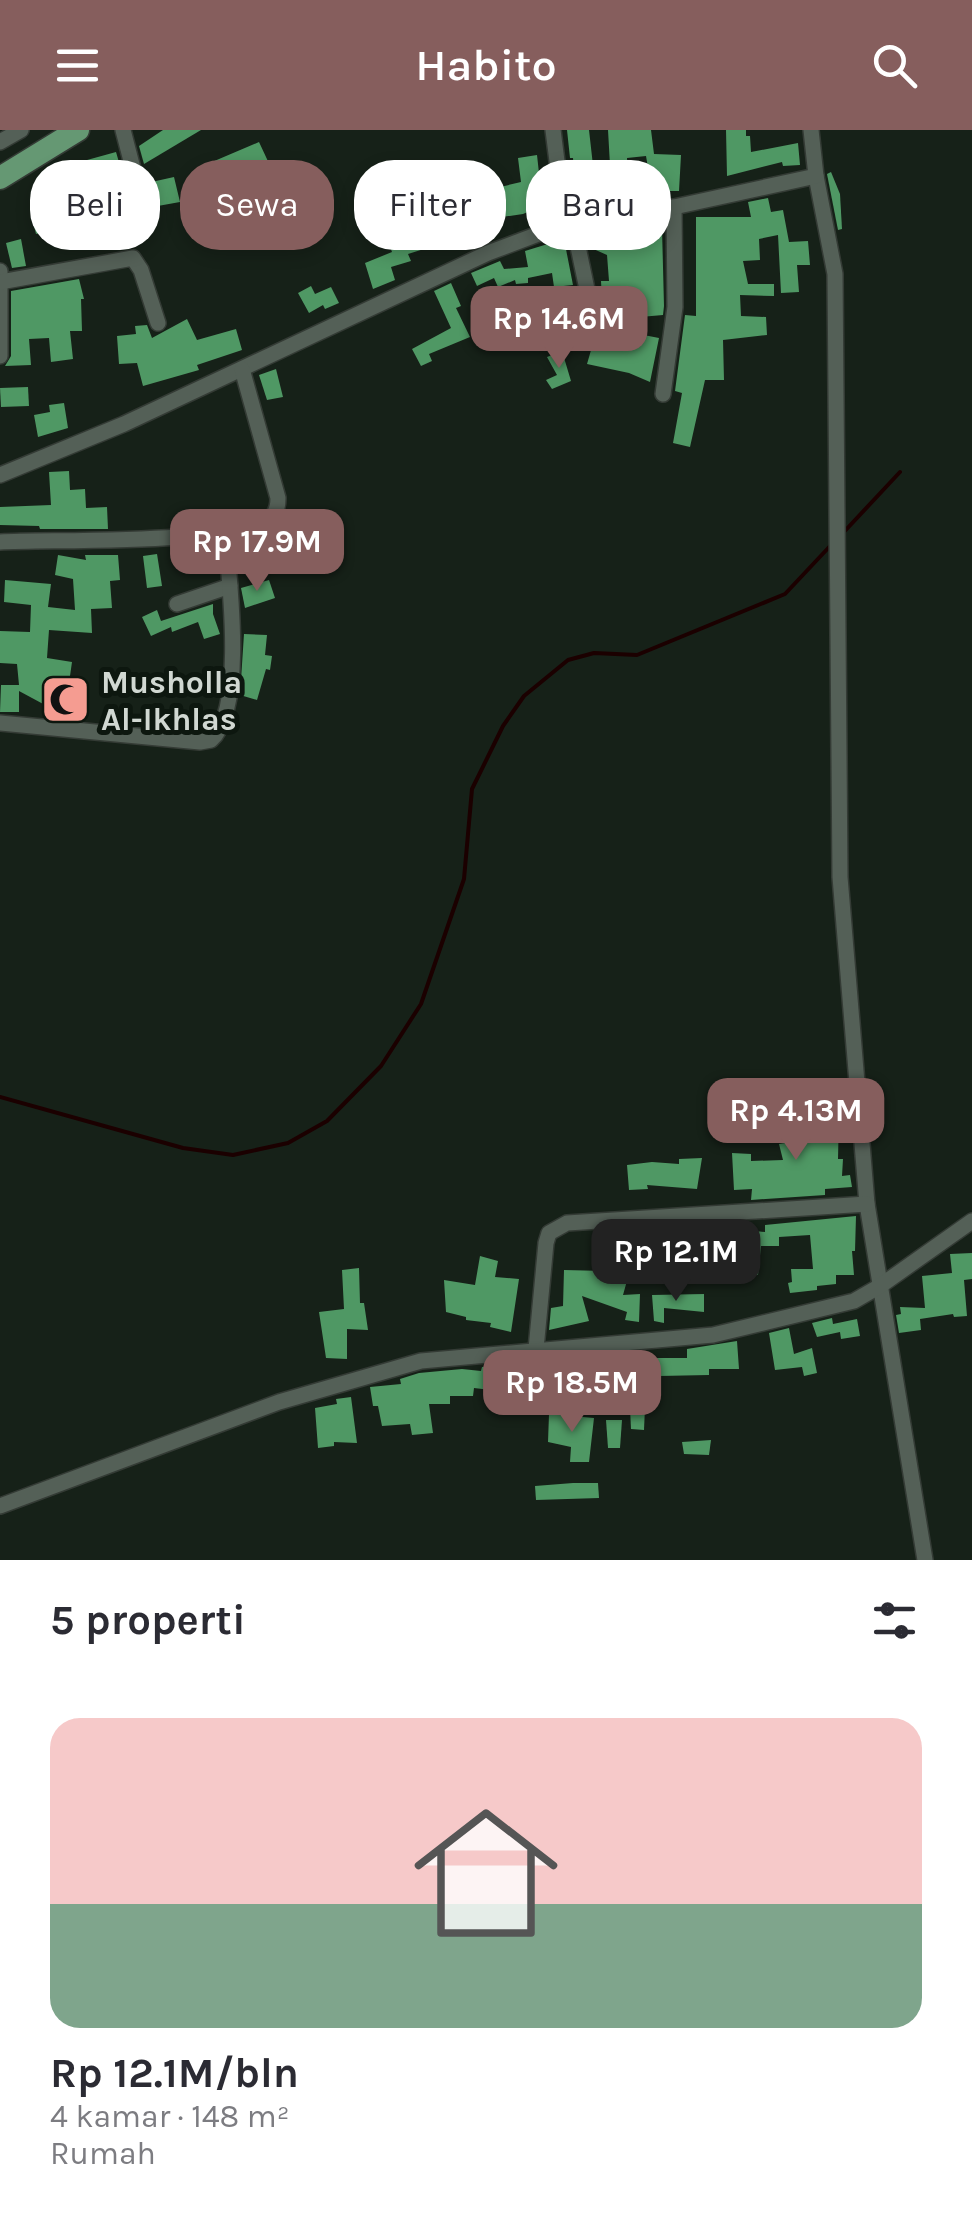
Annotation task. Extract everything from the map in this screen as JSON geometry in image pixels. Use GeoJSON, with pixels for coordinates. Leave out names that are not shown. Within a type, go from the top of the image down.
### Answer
{"type":"FeatureCollection","features":[{"type":"Feature","properties":{"kind":"main road"},"geometry":{"type":"LineString","coordinates":[[0,178],[78,130]]}},
{"type":"Feature","properties":{"kind":"street"},"geometry":{"type":"LineString","coordinates":[[0,142],[21,130]]}},
{"type":"Feature","properties":{"kind":"street"},"geometry":{"type":"LineString","coordinates":[[123,130],[131,160]]}},
{"type":"Feature","properties":{"kind":"street"},"geometry":{"type":"LineString","coordinates":[[552,130],[557,160]]}},
{"type":"Feature","properties":{"kind":"street"},"geometry":{"type":"LineString","coordinates":[[811,130],[836,274],[840,877],[867,1204],[925,1560]]}},
{"type":"Feature","properties":{"kind":"street"},"geometry":{"type":"LineString","coordinates":[[671,207],[816,176]]}},
{"type":"Feature","properties":{"kind":"street"},"geometry":{"type":"LineString","coordinates":[[663,394],[675,306],[674,206]]}},
{"type":"Feature","properties":{"kind":"street"},"geometry":{"type":"LineString","coordinates":[[0,475],[124,424],[488,253],[526,239]]}},
{"type":"Feature","properties":{"kind":"street"},"geometry":{"type":"LineString","coordinates":[[576,250],[588,294]]}},
{"type":"Feature","properties":{"kind":"street"},"geometry":{"type":"LineString","coordinates":[[0,282],[133,258],[141,270],[158,323]]}},
{"type":"Feature","properties":{"kind":"street"},"geometry":{"type":"LineString","coordinates":[[0,270],[0,356]]}},
{"type":"Feature","properties":{"kind":"street"},"geometry":{"type":"LineString","coordinates":[[0,542],[151,538],[225,531],[269,519],[278,506],[242,369]]}},
{"type":"Feature","properties":{"kind":"street"},"geometry":{"type":"LineString","coordinates":[[0,723],[210,740],[222,725],[234,648],[225,531]]}},
{"type":"Feature","properties":{"kind":"street"},"geometry":{"type":"LineString","coordinates":[[177,604],[230,586]]}},
{"type":"Feature","properties":{"kind":"street"},"geometry":{"type":"LineString","coordinates":[[536,1349],[546,1243],[556,1227],[567,1223],[867,1204]]}},
{"type":"Feature","properties":{"kind":"street"},"geometry":{"type":"LineString","coordinates":[[0,1506],[297,1397],[421,1361],[646,1342],[748,1329],[854,1301],[972,1220]]}},
{"type":"Feature","properties":{"kind":"building"},"geometry":{"type":"Polygon","coordinates":[[[163,130],[201,130],[151,160],[143,160],[139,146],[163,130]]]}},
{"type":"Feature","properties":{"kind":"building"},"geometry":{"type":"Polygon","coordinates":[[[567,130],[589,130],[592,160],[570,158],[567,130]]]}},
{"type":"Feature","properties":{"kind":"building"},"geometry":{"type":"Polygon","coordinates":[[[608,130],[651,130],[654,154],[681,155],[679,191],[671,191],[671,160],[647,160],[646,156],[610,160],[608,130]]]}},
{"type":"Feature","properties":{"kind":"building"},"geometry":{"type":"Polygon","coordinates":[[[726,130],[746,130],[751,152],[798,143],[800,165],[783,166],[782,162],[727,176],[726,130]]]}},
{"type":"Feature","properties":{"kind":"building"},"geometry":{"type":"Polygon","coordinates":[[[259,142],[267,160],[217,160],[259,142]]]}},
{"type":"Feature","properties":{"kind":"building"},"geometry":{"type":"Polygon","coordinates":[[[116,152],[118,160],[87,160],[116,152]]]}},
{"type":"Feature","properties":{"kind":"building"},"geometry":{"type":"Polygon","coordinates":[[[537,155],[538,160],[526,160],[526,213],[506,216],[506,186],[521,182],[518,158],[537,155]]]}},
{"type":"Feature","properties":{"kind":"building"},"geometry":{"type":"Polygon","coordinates":[[[831,172],[840,194],[842,229],[838,230],[827,174],[831,172]]]}},
{"type":"Feature","properties":{"kind":"building"},"geometry":{"type":"Polygon","coordinates":[[[174,177],[180,202],[160,206],[160,180],[174,177]]]}},
{"type":"Feature","properties":{"kind":"building"},"geometry":{"type":"Polygon","coordinates":[[[768,198],[771,212],[783,210],[789,242],[808,241],[810,265],[797,265],[799,292],[781,293],[778,235],[759,239],[760,260],[743,261],[748,284],[774,284],[774,296],[740,295],[741,316],[766,317],[767,335],[723,340],[724,380],[705,380],[690,447],[673,443],[682,393],[675,391],[685,315],[696,316],[696,217],[751,217],[748,202],[768,198]]]}},
{"type":"Feature","properties":{"kind":"building"},"geometry":{"type":"Polygon","coordinates":[[[21,239],[26,266],[12,268],[6,243],[21,239]]]}},
{"type":"Feature","properties":{"kind":"building"},"geometry":{"type":"Polygon","coordinates":[[[421,250],[408,254],[411,261],[391,267],[395,280],[373,289],[365,263],[392,252],[421,250]]]}},
{"type":"Feature","properties":{"kind":"building"},"geometry":{"type":"Polygon","coordinates":[[[566,250],[573,285],[554,287],[552,273],[528,278],[528,283],[516,284],[515,280],[498,287],[494,278],[477,286],[471,273],[500,261],[504,269],[528,267],[525,251],[566,250]]]}},
{"type":"Feature","properties":{"kind":"building"},"geometry":{"type":"Polygon","coordinates":[[[596,250],[663,250],[663,315],[629,318],[628,300],[602,301],[601,281],[609,281],[607,255],[596,250]]]}},
{"type":"Feature","properties":{"kind":"building"},"geometry":{"type":"Polygon","coordinates":[[[79,279],[84,299],[82,331],[70,331],[73,359],[51,362],[49,338],[29,339],[31,365],[5,366],[11,356],[11,291],[79,279]]]}},
{"type":"Feature","properties":{"kind":"building"},"geometry":{"type":"Polygon","coordinates":[[[451,283],[461,306],[456,308],[470,337],[429,354],[432,361],[421,366],[412,349],[451,328],[434,291],[451,283]]]}},
{"type":"Feature","properties":{"kind":"building"},"geometry":{"type":"Polygon","coordinates":[[[311,286],[315,294],[331,287],[339,303],[325,309],[323,305],[309,313],[298,293],[311,286]]]}},
{"type":"Feature","properties":{"kind":"building"},"geometry":{"type":"Polygon","coordinates":[[[187,319],[197,340],[236,329],[242,350],[197,365],[199,370],[143,386],[137,363],[119,364],[117,336],[136,334],[135,326],[147,325],[152,338],[187,319]]]}},
{"type":"Feature","properties":{"kind":"building"},"geometry":{"type":"Polygon","coordinates":[[[598,326],[659,338],[650,382],[587,364],[598,326]]]}},
{"type":"Feature","properties":{"kind":"building"},"geometry":{"type":"Polygon","coordinates":[[[562,351],[571,381],[552,389],[546,380],[557,375],[547,357],[562,351]]]}},
{"type":"Feature","properties":{"kind":"building"},"geometry":{"type":"Polygon","coordinates":[[[276,369],[283,397],[267,400],[259,375],[276,369]]]}},
{"type":"Feature","properties":{"kind":"building"},"geometry":{"type":"Polygon","coordinates":[[[28,387],[29,406],[1,407],[0,388],[28,387]]]}},
{"type":"Feature","properties":{"kind":"building"},"geometry":{"type":"Polygon","coordinates":[[[64,403],[68,428],[38,437],[34,415],[50,412],[49,405],[64,403]]]}},
{"type":"Feature","properties":{"kind":"building"},"geometry":{"type":"Polygon","coordinates":[[[69,471],[70,490],[85,489],[86,508],[107,507],[108,529],[0,525],[0,507],[51,505],[49,472],[69,471]]]}},
{"type":"Feature","properties":{"kind":"building"},"geometry":{"type":"Polygon","coordinates":[[[304,528],[308,547],[239,563],[238,546],[304,528]]]}},
{"type":"Feature","properties":{"kind":"building"},"geometry":{"type":"Polygon","coordinates":[[[157,554],[162,586],[147,588],[143,556],[157,554]]]}},
{"type":"Feature","properties":{"kind":"building"},"geometry":{"type":"Polygon","coordinates":[[[58,555],[86,560],[85,555],[118,555],[120,580],[110,581],[112,608],[91,609],[92,633],[49,630],[47,658],[72,662],[68,690],[54,688],[45,705],[19,691],[19,712],[0,712],[1,685],[19,685],[17,664],[0,663],[0,631],[30,632],[31,605],[4,602],[5,580],[51,584],[48,607],[75,610],[73,579],[55,575],[58,555]]]}},
{"type":"Feature","properties":{"kind":"building"},"geometry":{"type":"Polygon","coordinates":[[[269,580],[275,598],[245,608],[241,588],[269,580]]]}},
{"type":"Feature","properties":{"kind":"building"},"geometry":{"type":"Polygon","coordinates":[[[213,604],[220,634],[204,639],[198,622],[151,636],[142,617],[157,610],[161,621],[213,604]]]}},
{"type":"Feature","properties":{"kind":"building"},"geometry":{"type":"Polygon","coordinates":[[[244,634],[267,635],[265,655],[272,656],[257,700],[240,695],[244,634]]]}},
{"type":"Feature","properties":{"kind":"building"},"geometry":{"type":"Polygon","coordinates":[[[839,1114],[838,1159],[843,1159],[842,1176],[850,1175],[852,1187],[825,1189],[825,1195],[751,1200],[752,1189],[734,1190],[732,1153],[751,1154],[751,1161],[783,1160],[779,1144],[785,1143],[788,1118],[839,1114]]]}},
{"type":"Feature","properties":{"kind":"building"},"geometry":{"type":"Polygon","coordinates":[[[702,1158],[697,1189],[647,1185],[648,1189],[629,1190],[627,1165],[679,1164],[679,1159],[702,1158]]]}},
{"type":"Feature","properties":{"kind":"building"},"geometry":{"type":"Polygon","coordinates":[[[856,1216],[854,1275],[836,1275],[836,1284],[817,1286],[817,1290],[790,1293],[788,1283],[792,1282],[791,1269],[813,1269],[810,1235],[779,1237],[779,1246],[761,1246],[758,1275],[742,1273],[742,1252],[723,1254],[721,1226],[738,1225],[738,1229],[765,1232],[765,1225],[856,1216]]]}},
{"type":"Feature","properties":{"kind":"building"},"geometry":{"type":"Polygon","coordinates":[[[691,1226],[690,1256],[697,1258],[689,1282],[630,1270],[623,1295],[640,1294],[639,1322],[625,1320],[627,1312],[582,1296],[589,1321],[549,1330],[551,1308],[563,1306],[564,1270],[605,1271],[606,1244],[630,1244],[627,1230],[691,1226]]]}},
{"type":"Feature","properties":{"kind":"building"},"geometry":{"type":"Polygon","coordinates":[[[972,1253],[972,1279],[964,1280],[967,1316],[920,1319],[921,1330],[899,1333],[896,1315],[901,1314],[900,1307],[925,1308],[922,1276],[952,1273],[950,1254],[972,1253]]]}},
{"type":"Feature","properties":{"kind":"building"},"geometry":{"type":"Polygon","coordinates":[[[480,1256],[498,1261],[495,1277],[519,1279],[511,1332],[446,1312],[444,1280],[475,1285],[480,1256]]]}},
{"type":"Feature","properties":{"kind":"building"},"geometry":{"type":"Polygon","coordinates":[[[359,1268],[360,1303],[364,1303],[368,1330],[347,1329],[347,1359],[326,1358],[319,1312],[344,1309],[342,1270],[359,1268]]]}},
{"type":"Feature","properties":{"kind":"building"},"geometry":{"type":"Polygon","coordinates":[[[704,1294],[704,1312],[664,1308],[664,1323],[654,1321],[652,1295],[704,1294]]]}},
{"type":"Feature","properties":{"kind":"building"},"geometry":{"type":"Polygon","coordinates":[[[832,1318],[833,1324],[857,1319],[860,1336],[841,1339],[840,1332],[817,1337],[812,1323],[832,1318]]]}},
{"type":"Feature","properties":{"kind":"building"},"geometry":{"type":"Polygon","coordinates":[[[789,1328],[794,1354],[812,1348],[817,1373],[804,1376],[802,1367],[775,1370],[769,1333],[789,1328]]]}},
{"type":"Feature","properties":{"kind":"building"},"geometry":{"type":"Polygon","coordinates":[[[737,1341],[739,1369],[709,1369],[709,1375],[659,1376],[657,1358],[687,1358],[687,1349],[737,1341]]]}},
{"type":"Feature","properties":{"kind":"building"},"geometry":{"type":"Polygon","coordinates":[[[632,1354],[631,1362],[638,1362],[637,1382],[629,1383],[628,1392],[624,1392],[619,1355],[632,1354]]]}},
{"type":"Feature","properties":{"kind":"building"},"geometry":{"type":"Polygon","coordinates":[[[578,1358],[577,1390],[530,1391],[530,1363],[578,1358]]]}},
{"type":"Feature","properties":{"kind":"building"},"geometry":{"type":"Polygon","coordinates":[[[500,1365],[498,1379],[516,1384],[512,1408],[496,1405],[499,1391],[474,1388],[473,1396],[450,1396],[450,1404],[429,1404],[433,1433],[412,1435],[410,1424],[382,1426],[378,1406],[373,1406],[370,1387],[401,1384],[400,1379],[419,1373],[481,1371],[482,1367],[500,1365]]]}},
{"type":"Feature","properties":{"kind":"building"},"geometry":{"type":"Polygon","coordinates":[[[351,1397],[357,1443],[334,1442],[334,1446],[318,1448],[315,1408],[351,1397]]]}},
{"type":"Feature","properties":{"kind":"building"},"geometry":{"type":"Polygon","coordinates":[[[645,1407],[644,1430],[631,1429],[630,1408],[645,1407]]]}},
{"type":"Feature","properties":{"kind":"building"},"geometry":{"type":"Polygon","coordinates":[[[549,1414],[594,1418],[589,1462],[570,1462],[571,1447],[548,1442],[549,1414]]]}},
{"type":"Feature","properties":{"kind":"building"},"geometry":{"type":"Polygon","coordinates":[[[606,1420],[622,1420],[620,1448],[608,1448],[606,1420]]]}},
{"type":"Feature","properties":{"kind":"building"},"geometry":{"type":"Polygon","coordinates":[[[711,1440],[709,1455],[684,1454],[682,1442],[711,1440]]]}},
{"type":"Feature","properties":{"kind":"building"},"geometry":{"type":"Polygon","coordinates":[[[598,1483],[599,1498],[536,1500],[535,1486],[598,1483]]]}},
{"type":"Feature","properties":{"kind":"waterway"},"geometry":{"type":"LineString","coordinates":[[842,534],[900,472]]}},
{"type":"Feature","properties":{"kind":"waterway"},"geometry":{"type":"LineString","coordinates":[[0,1097],[183,1148],[233,1155],[288,1143],[327,1121],[381,1066],[421,1004],[464,879],[472,789],[503,726],[524,696],[568,660],[594,653],[637,655],[785,594],[832,544]]}},
{"type":"Feature","properties":{"kind":"place","name":"Musholla Al-Ikhlas"},"geometry":{"type":"Point","coordinates":[66,700]}}]}
